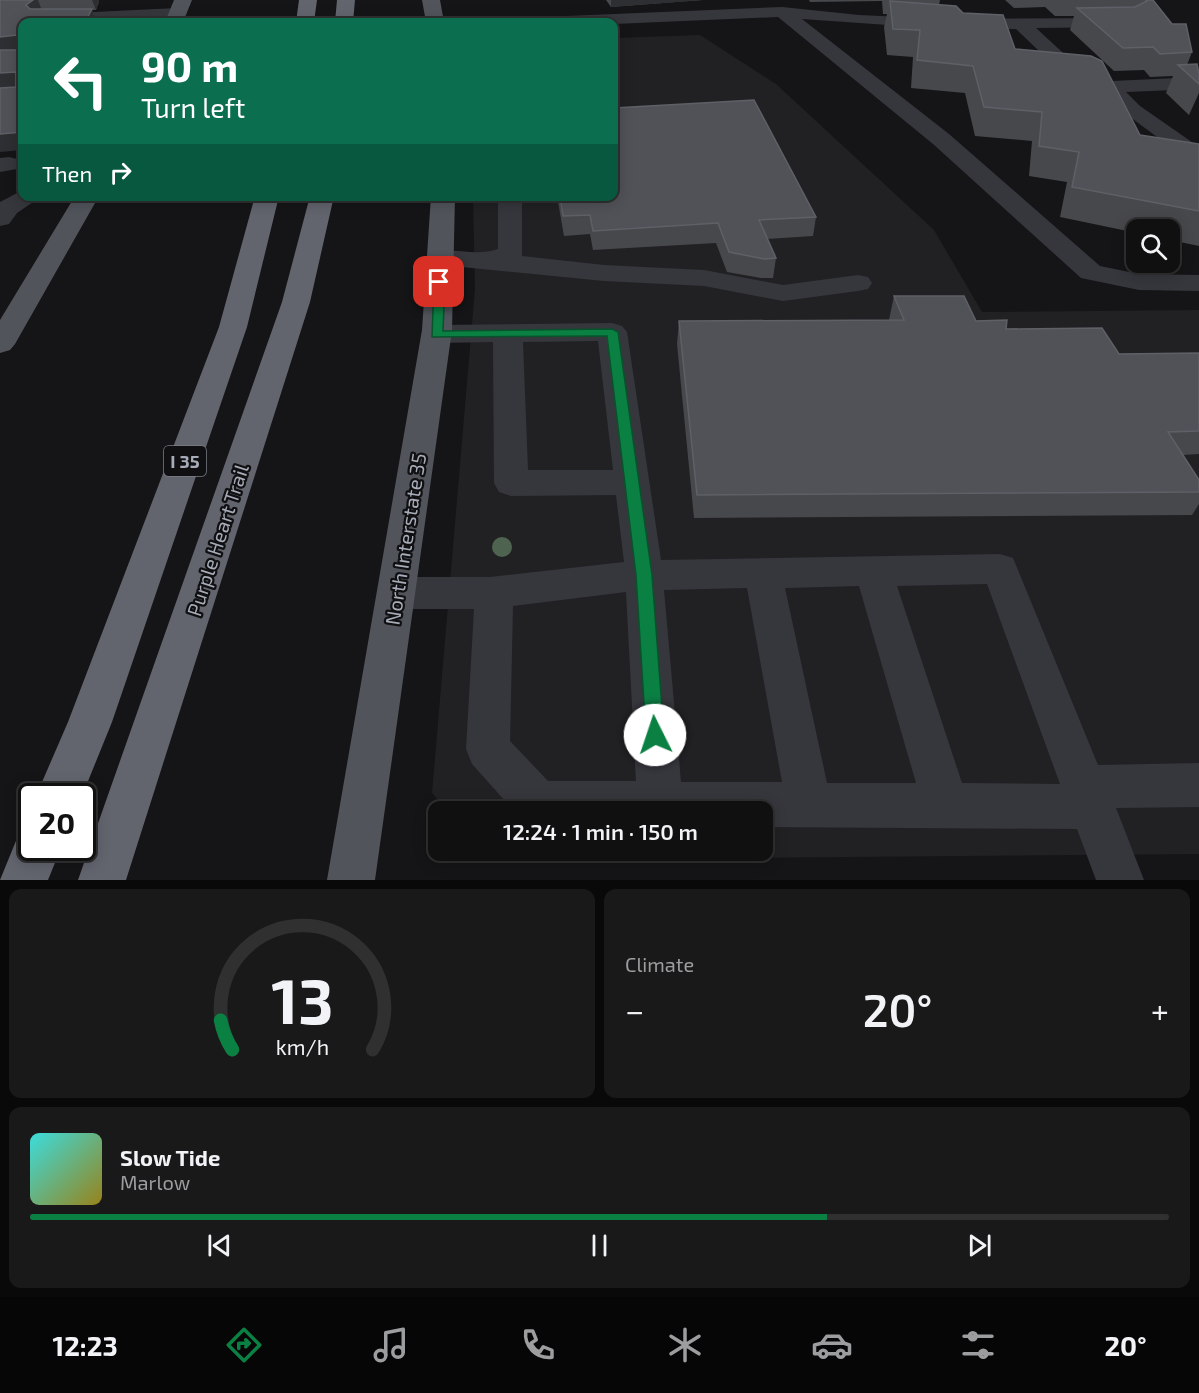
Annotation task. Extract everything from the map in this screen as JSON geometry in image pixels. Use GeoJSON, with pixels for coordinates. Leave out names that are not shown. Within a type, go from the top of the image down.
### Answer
{"type":"FeatureCollection","features":[{"type":"Feature","properties":{"kind":"highway"},"geometry":{"type":"LineString","coordinates":[[306,18],[308,0]]}},
{"type":"Feature","properties":{"kind":"highway"},"geometry":{"type":"LineString","coordinates":[[344,18],[346,0]]}},
{"type":"Feature","properties":{"kind":"highway","name":"I 35"},"geometry":{"type":"LineString","coordinates":[[64,783],[90,722],[233,327],[266,201]]}},
{"type":"Feature","properties":{"kind":"highway","name":"Purple Heart Trail"},"geometry":{"type":"LineString","coordinates":[[102,880],[296,302],[321,201]]}},
{"type":"Feature","properties":{"kind":"highway"},"geometry":{"type":"LineString","coordinates":[[23,880],[31,861]]}},
{"type":"Feature","properties":{"kind":"main road"},"geometry":{"type":"LineString","coordinates":[[431,0],[434,18]]}},
{"type":"Feature","properties":{"kind":"main road"},"geometry":{"type":"LineString","coordinates":[[0,344],[84,201]]}},
{"type":"Feature","properties":{"kind":"main road","name":"North Interstate 35"},"geometry":{"type":"LineString","coordinates":[[351,880],[437,334],[443,201]]}},
{"type":"Feature","properties":{"kind":"lane"},"geometry":{"type":"LineString","coordinates":[[557,0],[561,18]]}},
{"type":"Feature","properties":{"kind":"lane"},"geometry":{"type":"LineString","coordinates":[[618,18],[771,8],[859,20],[980,24],[1127,22]]}},
{"type":"Feature","properties":{"kind":"lane"},"geometry":{"type":"LineString","coordinates":[[771,8],[941,139],[1091,272],[1139,282],[1199,283]]}},
{"type":"Feature","properties":{"kind":"lane"},"geometry":{"type":"LineString","coordinates":[[965,8],[980,24]]}},
{"type":"Feature","properties":{"kind":"lane"},"geometry":{"type":"LineString","coordinates":[[77,18],[179,12]]}},
{"type":"Feature","properties":{"kind":"lane"},"geometry":{"type":"LineString","coordinates":[[1020,23],[1067,67],[1109,87],[1133,110],[1199,157]]}},
{"type":"Feature","properties":{"kind":"lane"},"geometry":{"type":"LineString","coordinates":[[1109,87],[1199,82]]}},
{"type":"Feature","properties":{"kind":"lane"},"geometry":{"type":"LineString","coordinates":[[0,219],[8,208],[21,201]]}},
{"type":"Feature","properties":{"kind":"lane"},"geometry":{"type":"LineString","coordinates":[[492,260],[512,253],[510,201]]}},
{"type":"Feature","properties":{"kind":"lane"},"geometry":{"type":"LineString","coordinates":[[440,258],[492,260],[604,273],[704,278],[783,293],[858,283]]}},
{"type":"Feature","properties":{"kind":"lane"},"geometry":{"type":"LineString","coordinates":[[437,334],[612,332],[644,575],[660,801]]}},
{"type":"Feature","properties":{"kind":"lane"},"geometry":{"type":"LineString","coordinates":[[508,333],[511,483],[632,482]]}},
{"type":"Feature","properties":{"kind":"lane"},"geometry":{"type":"LineString","coordinates":[[397,593],[428,595],[494,593],[644,575],[1000,569],[1120,880]]}},
{"type":"Feature","properties":{"kind":"lane"},"geometry":{"type":"LineString","coordinates":[[873,572],[946,806]]}},
{"type":"Feature","properties":{"kind":"lane"},"geometry":{"type":"LineString","coordinates":[[763,573],[809,804]]}},
{"type":"Feature","properties":{"kind":"lane"},"geometry":{"type":"LineString","coordinates":[[494,593],[488,749],[536,801]]}},
{"type":"Feature","properties":{"kind":"lane"},"geometry":{"type":"LineString","coordinates":[[773,804],[946,806],[1088,797],[1199,785]]}},
{"type":"Feature","properties":{"kind":"shaded area"},"geometry":{"type":"Polygon","coordinates":[[[700,35],[776,84],[934,230],[982,312],[1199,310],[1199,854],[773,858],[773,801],[439,801],[432,793],[475,289],[473,201],[618,201],[618,38],[700,35]]]}},
{"type":"Feature","properties":{"kind":"building"},"geometry":{"type":"Polygon","coordinates":[[[0,0],[33,0],[26,5],[30,9],[92,9],[87,18],[18,18],[18,132],[0,134],[0,88],[16,87],[16,72],[0,73],[0,50],[17,50],[17,35],[0,37],[0,0]]]}},
{"type":"Feature","properties":{"kind":"building"},"geometry":{"type":"Polygon","coordinates":[[[1146,0],[1153,0],[1172,24],[1186,24],[1192,52],[1160,54],[1153,47],[1123,48],[1077,8],[1135,7],[1146,0]]]}},
{"type":"Feature","properties":{"kind":"building"},"geometry":{"type":"Polygon","coordinates":[[[890,1],[956,6],[963,13],[1003,15],[1015,49],[1091,56],[1102,61],[1140,135],[1199,144],[1199,211],[1072,187],[1079,152],[1039,146],[1042,112],[984,107],[973,66],[917,60],[920,30],[893,29],[890,1]]]}},
{"type":"Feature","properties":{"kind":"building"},"geometry":{"type":"Polygon","coordinates":[[[1197,64],[1199,74],[1199,84],[1178,65],[1197,64]]]}},
{"type":"Feature","properties":{"kind":"building"},"geometry":{"type":"Polygon","coordinates":[[[754,100],[816,217],[759,220],[776,258],[764,259],[729,252],[718,223],[593,231],[590,215],[563,216],[561,201],[618,201],[618,108],[754,100]]]}},
{"type":"Feature","properties":{"kind":"building"},"geometry":{"type":"Polygon","coordinates":[[[894,296],[964,296],[976,321],[1007,320],[1006,329],[1102,328],[1119,354],[1199,353],[1199,431],[1168,432],[1199,480],[1199,492],[697,495],[679,321],[904,320],[894,296]]]}},
{"type":"Feature","properties":{"kind":"route"},"geometry":{"type":"LineString","coordinates":[[439,282],[437,334],[612,332],[644,575],[655,735]]}}]}
